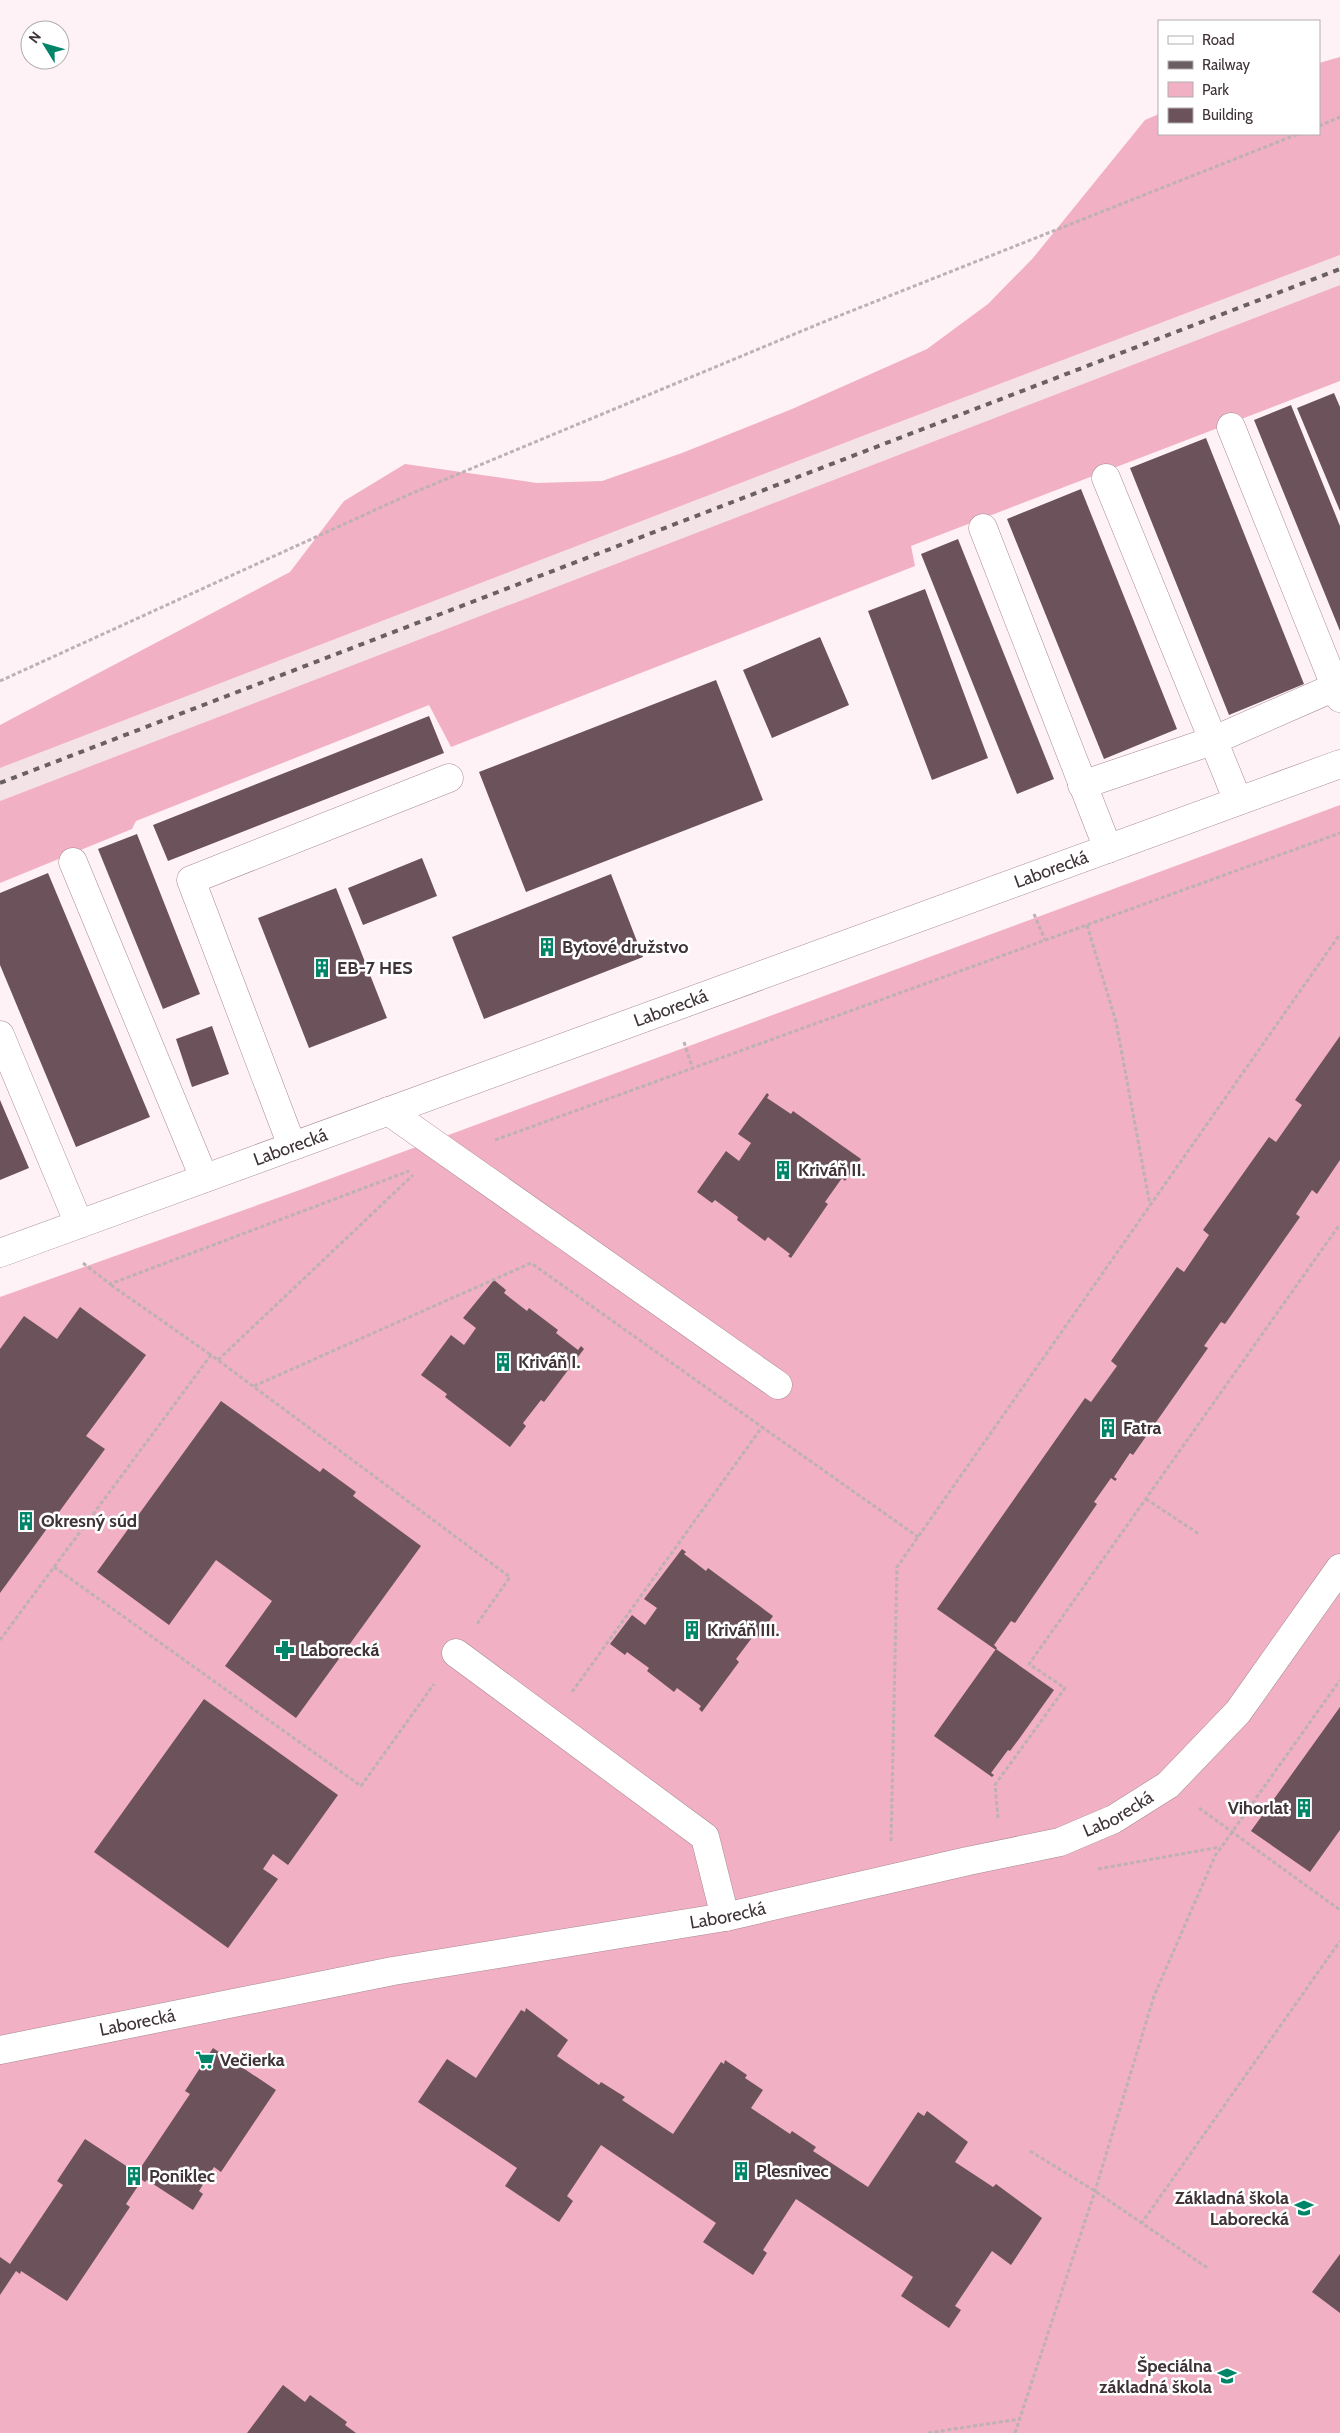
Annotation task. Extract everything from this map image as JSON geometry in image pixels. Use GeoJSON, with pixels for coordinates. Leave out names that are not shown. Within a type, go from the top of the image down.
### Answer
{"type":"FeatureCollection","features":[{"type":"Feature","properties":{"kind":"street"},"geometry":{"type":"LineString","coordinates":[[1082,785],[1212,740],[1338,693],[1230,426]]}},
{"type":"Feature","properties":{"kind":"street"},"geometry":{"type":"LineString","coordinates":[[1106,478],[1238,801]]}},
{"type":"Feature","properties":{"kind":"street"},"geometry":{"type":"LineString","coordinates":[[983,528],[1108,850]]}},
{"type":"Feature","properties":{"kind":"street","name":"Laborecká"},"geometry":{"type":"LineString","coordinates":[[0,1253],[1340,764]]}},
{"type":"Feature","properties":{"kind":"street"},"geometry":{"type":"LineString","coordinates":[[292,1146],[191,880],[449,778]]}},
{"type":"Feature","properties":{"kind":"street"},"geometry":{"type":"LineString","coordinates":[[73,862],[204,1178]]}},
{"type":"Feature","properties":{"kind":"street"},"geometry":{"type":"LineString","coordinates":[[0,1035],[79,1224]]}},
{"type":"Feature","properties":{"kind":"street"},"geometry":{"type":"LineString","coordinates":[[388,1111],[778,1385]]}},
{"type":"Feature","properties":{"kind":"street","name":"Laborecká"},"geometry":{"type":"LineString","coordinates":[[0,2050],[393,1971],[725,1917],[1002,1853],[1060,1842],[1114,1819],[1168,1785],[1238,1712],[1340,1568]]}},
{"type":"Feature","properties":{"kind":"street"},"geometry":{"type":"LineString","coordinates":[[456,1652],[705,1837],[725,1917]]}},
{"type":"Feature","properties":{"kind":"path"},"geometry":{"type":"LineString","coordinates":[[1320,126],[1340,117]]}},
{"type":"Feature","properties":{"kind":"path"},"geometry":{"type":"LineString","coordinates":[[0,681],[417,491],[821,323],[1295,135]]}},
{"type":"Feature","properties":{"kind":"path"},"geometry":{"type":"LineString","coordinates":[[110,1284],[451,1155],[1340,833]]}},
{"type":"Feature","properties":{"kind":"path"},"geometry":{"type":"LineString","coordinates":[[1087,925],[1116,1022],[1150,1205]]}},
{"type":"Feature","properties":{"kind":"path"},"geometry":{"type":"LineString","coordinates":[[890,1879],[897,1567],[1340,934]]}},
{"type":"Feature","properties":{"kind":"path"},"geometry":{"type":"LineString","coordinates":[[218,1360],[422,1167]]}},
{"type":"Feature","properties":{"kind":"path"},"geometry":{"type":"LineString","coordinates":[[1002,1853],[995,1785],[1065,1688],[1029,1664],[1340,1224]]}},
{"type":"Feature","properties":{"kind":"path"},"geometry":{"type":"LineString","coordinates":[[48,1235],[110,1284],[218,1360],[510,1578],[361,1786],[54,1567]]}},
{"type":"Feature","properties":{"kind":"path"},"geometry":{"type":"LineString","coordinates":[[253,1386],[531,1263],[918,1537]]}},
{"type":"Feature","properties":{"kind":"path"},"geometry":{"type":"LineString","coordinates":[[0,1640],[211,1355]]}},
{"type":"Feature","properties":{"kind":"path"},"geometry":{"type":"LineString","coordinates":[[550,1723],[762,1428]]}},
{"type":"Feature","properties":{"kind":"path"},"geometry":{"type":"LineString","coordinates":[[1146,1498],[1199,1534]]}},
{"type":"Feature","properties":{"kind":"path"},"geometry":{"type":"LineString","coordinates":[[1016,2433],[1095,2191],[1154,1996],[1215,1856],[1340,1680]]}},
{"type":"Feature","properties":{"kind":"path"},"geometry":{"type":"LineString","coordinates":[[1168,1785],[1340,1910]]}},
{"type":"Feature","properties":{"kind":"path"},"geometry":{"type":"LineString","coordinates":[[1141,2224],[1340,1941]]}},
{"type":"Feature","properties":{"kind":"path"},"geometry":{"type":"LineString","coordinates":[[1030,2151],[1095,2191],[1209,2269]]}},
{"type":"Feature","properties":{"kind":"path"},"geometry":{"type":"LineString","coordinates":[[928,2433],[1020,2419]]}},
{"type":"Feature","properties":{"kind":"shaded area"},"geometry":{"type":"Polygon","coordinates":[[[1340,255],[1340,285],[0,801],[0,768],[860,437],[1340,255]]]}},
{"type":"Feature","properties":{"kind":"green space"},"geometry":{"type":"Polygon","coordinates":[[[1340,57],[1340,255],[860,437],[0,768],[0,725],[290,572],[344,501],[405,464],[537,483],[602,481],[682,453],[792,409],[927,349],[988,304],[1033,258],[1145,120],[1158,114],[1158,135],[1320,135],[1320,63],[1340,57]]]}},
{"type":"Feature","properties":{"kind":"green space"},"geometry":{"type":"Polygon","coordinates":[[[1340,285],[1340,381],[911,546],[915,566],[451,747],[429,705],[136,821],[132,829],[0,883],[0,801],[1340,285]]]}},
{"type":"Feature","properties":{"kind":"green space"},"geometry":{"type":"Polygon","coordinates":[[[1340,805],[1340,2433],[0,2433],[0,1297],[297,1191],[1340,805]]]}},
{"type":"Feature","properties":{"kind":"building"},"geometry":{"type":"Polygon","coordinates":[[[1334,393],[1340,407],[1340,511],[1297,408],[1334,393]]]}},
{"type":"Feature","properties":{"kind":"building"},"geometry":{"type":"Polygon","coordinates":[[[1291,405],[1340,526],[1340,631],[1254,420],[1291,405]]]}},
{"type":"Feature","properties":{"kind":"building"},"geometry":{"type":"Polygon","coordinates":[[[1206,438],[1304,684],[1229,715],[1130,468],[1206,438]]]}},
{"type":"Feature","properties":{"kind":"building"},"geometry":{"type":"Polygon","coordinates":[[[1081,489],[1177,729],[1104,759],[1007,519],[1081,489]]]}},
{"type":"Feature","properties":{"kind":"building"},"geometry":{"type":"Polygon","coordinates":[[[958,539],[1054,779],[1017,794],[921,554],[958,539]]]}},
{"type":"Feature","properties":{"kind":"building"},"geometry":{"type":"Polygon","coordinates":[[[925,589],[988,758],[932,780],[868,611],[925,589]]]}},
{"type":"Feature","properties":{"kind":"building"},"geometry":{"type":"Polygon","coordinates":[[[820,637],[849,705],[772,738],[743,670],[820,637]]]}},
{"type":"Feature","properties":{"kind":"building"},"geometry":{"type":"Polygon","coordinates":[[[716,680],[763,800],[526,892],[479,772],[716,680]]]}},
{"type":"Feature","properties":{"kind":"building"},"geometry":{"type":"Polygon","coordinates":[[[429,716],[444,753],[168,861],[153,825],[429,716]]]}},
{"type":"Feature","properties":{"kind":"building"},"geometry":{"type":"Polygon","coordinates":[[[137,834],[200,994],[163,1009],[98,849],[137,834]]]}},
{"type":"Feature","properties":{"kind":"building"},"geometry":{"type":"Polygon","coordinates":[[[422,858],[437,896],[363,925],[348,888],[422,858]]]}},
{"type":"Feature","properties":{"kind":"building"},"geometry":{"type":"Polygon","coordinates":[[[48,873],[150,1117],[76,1147],[0,965],[0,893],[48,873]]]}},
{"type":"Feature","properties":{"kind":"building","name":"Bytové družstvo"},"geometry":{"type":"Polygon","coordinates":[[[611,874],[643,957],[484,1019],[452,937],[611,874]]]}},
{"type":"Feature","properties":{"kind":"building","name":"EB-7 HES"},"geometry":{"type":"Polygon","coordinates":[[[336,888],[387,1018],[309,1048],[258,918],[336,888]]]}},
{"type":"Feature","properties":{"kind":"building"},"geometry":{"type":"Polygon","coordinates":[[[212,1026],[229,1074],[192,1087],[176,1039],[212,1026]]]}},
{"type":"Feature","properties":{"kind":"building","name":"Fatra"},"geometry":{"type":"Polygon","coordinates":[[[1340,1036],[1340,1160],[1317,1194],[1312,1190],[1296,1214],[1300,1217],[1225,1324],[1221,1322],[1204,1346],[1208,1348],[1133,1455],[1130,1453],[1114,1477],[1117,1479],[1115,1481],[1111,1478],[1094,1502],[1097,1504],[1015,1623],[1011,1621],[994,1645],[997,1648],[996,1650],[937,1609],[1085,1398],[1091,1402],[1117,1366],[1111,1361],[1177,1267],[1184,1272],[1209,1235],[1203,1230],[1269,1137],[1276,1142],[1302,1105],[1295,1100],[1340,1036]]]}},
{"type":"Feature","properties":{"kind":"building","name":"Kriváň II."},"geometry":{"type":"Polygon","coordinates":[[[767,1093],[769,1095],[767,1098],[791,1114],[793,1111],[861,1159],[845,1181],[842,1178],[825,1202],[828,1204],[791,1258],[788,1256],[790,1254],[768,1237],[765,1241],[737,1220],[738,1217],[715,1200],[712,1203],[697,1192],[726,1151],[739,1161],[751,1143],[738,1134],[767,1093]]]}},
{"type":"Feature","properties":{"kind":"building"},"geometry":{"type":"Polygon","coordinates":[[[0,1100],[29,1168],[0,1180],[0,1100]]]}},
{"type":"Feature","properties":{"kind":"building","name":"Kriváň I."},"geometry":{"type":"Polygon","coordinates":[[[494,1280],[506,1290],[504,1293],[527,1311],[529,1308],[558,1330],[556,1333],[578,1350],[581,1346],[584,1349],[544,1402],[541,1400],[523,1423],[526,1426],[510,1447],[445,1397],[447,1394],[421,1375],[451,1335],[464,1345],[476,1328],[463,1318],[494,1280]]]}},
{"type":"Feature","properties":{"kind":"building","name":"Okresný súd"},"geometry":{"type":"Polygon","coordinates":[[[80,1307],[146,1355],[86,1436],[105,1449],[0,1593],[0,1349],[24,1316],[57,1339],[80,1307]]]}},
{"type":"Feature","properties":{"kind":"building"},"geometry":{"type":"Polygon","coordinates":[[[221,1401],[320,1472],[323,1468],[356,1492],[353,1496],[421,1546],[296,1718],[225,1666],[272,1601],[216,1560],[169,1625],[97,1572],[221,1401]]]}},
{"type":"Feature","properties":{"kind":"building","name":"Kriváň III."},"geometry":{"type":"Polygon","coordinates":[[[682,1549],[686,1552],[684,1554],[706,1571],[708,1568],[773,1616],[758,1637],[754,1635],[736,1659],[739,1662],[702,1712],[699,1709],[701,1706],[677,1688],[674,1692],[647,1671],[649,1668],[627,1652],[625,1655],[610,1644],[632,1615],[645,1625],[657,1608],[644,1599],[682,1549]]]}},
{"type":"Feature","properties":{"kind":"building"},"geometry":{"type":"Polygon","coordinates":[[[996,1649],[1054,1690],[1010,1751],[1008,1750],[991,1773],[994,1775],[992,1777],[934,1736],[996,1649]]]}},
{"type":"Feature","properties":{"kind":"building"},"geometry":{"type":"Polygon","coordinates":[[[204,1699],[338,1795],[288,1865],[273,1854],[263,1869],[278,1879],[228,1948],[94,1852],[204,1699]]]}},
{"type":"Feature","properties":{"kind":"building","name":"Vihorlat"},"geometry":{"type":"Polygon","coordinates":[[[1340,1707],[1340,1830],[1310,1872],[1251,1831],[1340,1707]]]}},
{"type":"Feature","properties":{"kind":"building","name":"Plesnivec"},"geometry":{"type":"Polygon","coordinates":[[[526,2008],[568,2040],[557,2056],[599,2085],[601,2082],[625,2097],[622,2100],[673,2134],[721,2062],[724,2064],[725,2060],[747,2075],[745,2078],[763,2090],[751,2108],[790,2134],[792,2131],[816,2147],[813,2151],[868,2187],[918,2112],[924,2116],[927,2111],[968,2142],[955,2162],[993,2187],[996,2184],[1042,2218],[1011,2265],[992,2251],[955,2306],[961,2310],[949,2328],[901,2296],[913,2277],[796,2199],[763,2250],[767,2253],[753,2275],[703,2242],[716,2223],[601,2145],[567,2196],[573,2201],[559,2222],[505,2186],[517,2168],[418,2102],[447,2059],[476,2078],[521,2010],[525,2012],[526,2008]]]}},
{"type":"Feature","properties":{"kind":"building","name":"Poniklec"},"geometry":{"type":"Polygon","coordinates":[[[213,2048],[276,2090],[221,2172],[214,2167],[199,2191],[203,2194],[193,2210],[147,2180],[145,2182],[142,2180],[126,2204],[130,2207],[67,2301],[21,2271],[20,2274],[16,2271],[0,2295],[0,2257],[10,2264],[63,2185],[57,2181],[85,2139],[137,2173],[190,2094],[185,2091],[213,2048]]]}},
{"type":"Feature","properties":{"kind":"building"},"geometry":{"type":"Polygon","coordinates":[[[1340,2254],[1340,2313],[1312,2292],[1340,2254]]]}},
{"type":"Feature","properties":{"kind":"building"},"geometry":{"type":"Polygon","coordinates":[[[283,2385],[305,2402],[310,2395],[347,2422],[345,2425],[356,2433],[247,2433],[283,2385]]]}},
{"type":"Feature","properties":{"kind":"railway"},"geometry":{"type":"LineString","coordinates":[[0,783],[1340,269]]}},
{"type":"Feature","properties":{"kind":"place","name":"Bytové družstvo"},"geometry":{"type":"Point","coordinates":[547,947]}},
{"type":"Feature","properties":{"kind":"place","name":"EB-7 HES"},"geometry":{"type":"Point","coordinates":[322,968]}},
{"type":"Feature","properties":{"kind":"place","name":"Kriváň II."},"geometry":{"type":"Point","coordinates":[783,1170]}},
{"type":"Feature","properties":{"kind":"place","name":"Kriváň I."},"geometry":{"type":"Point","coordinates":[503,1362]}},
{"type":"Feature","properties":{"kind":"place","name":"Fatra"},"geometry":{"type":"Point","coordinates":[1108,1428]}},
{"type":"Feature","properties":{"kind":"place","name":"Okresný súd"},"geometry":{"type":"Point","coordinates":[26,1521]}},
{"type":"Feature","properties":{"kind":"place","name":"Kriváň III."},"geometry":{"type":"Point","coordinates":[692,1630]}},
{"type":"Feature","properties":{"kind":"place","name":"Laborecká"},"geometry":{"type":"Point","coordinates":[285,1650]}},
{"type":"Feature","properties":{"kind":"place","name":"Vihorlat"},"geometry":{"type":"Point","coordinates":[1304,1808]}},
{"type":"Feature","properties":{"kind":"place","name":"Večierka"},"geometry":{"type":"Point","coordinates":[205,2060]}},
{"type":"Feature","properties":{"kind":"place","name":"Plesnivec"},"geometry":{"type":"Point","coordinates":[741,2171]}},
{"type":"Feature","properties":{"kind":"place","name":"Poniklec"},"geometry":{"type":"Point","coordinates":[134,2176]}},
{"type":"Feature","properties":{"kind":"place","name":"Základná škola Laborecká"},"geometry":{"type":"Point","coordinates":[1304,2208]}},
{"type":"Feature","properties":{"kind":"place","name":"Špeciálna základná škola"},"geometry":{"type":"Point","coordinates":[1227,2376]}}]}
